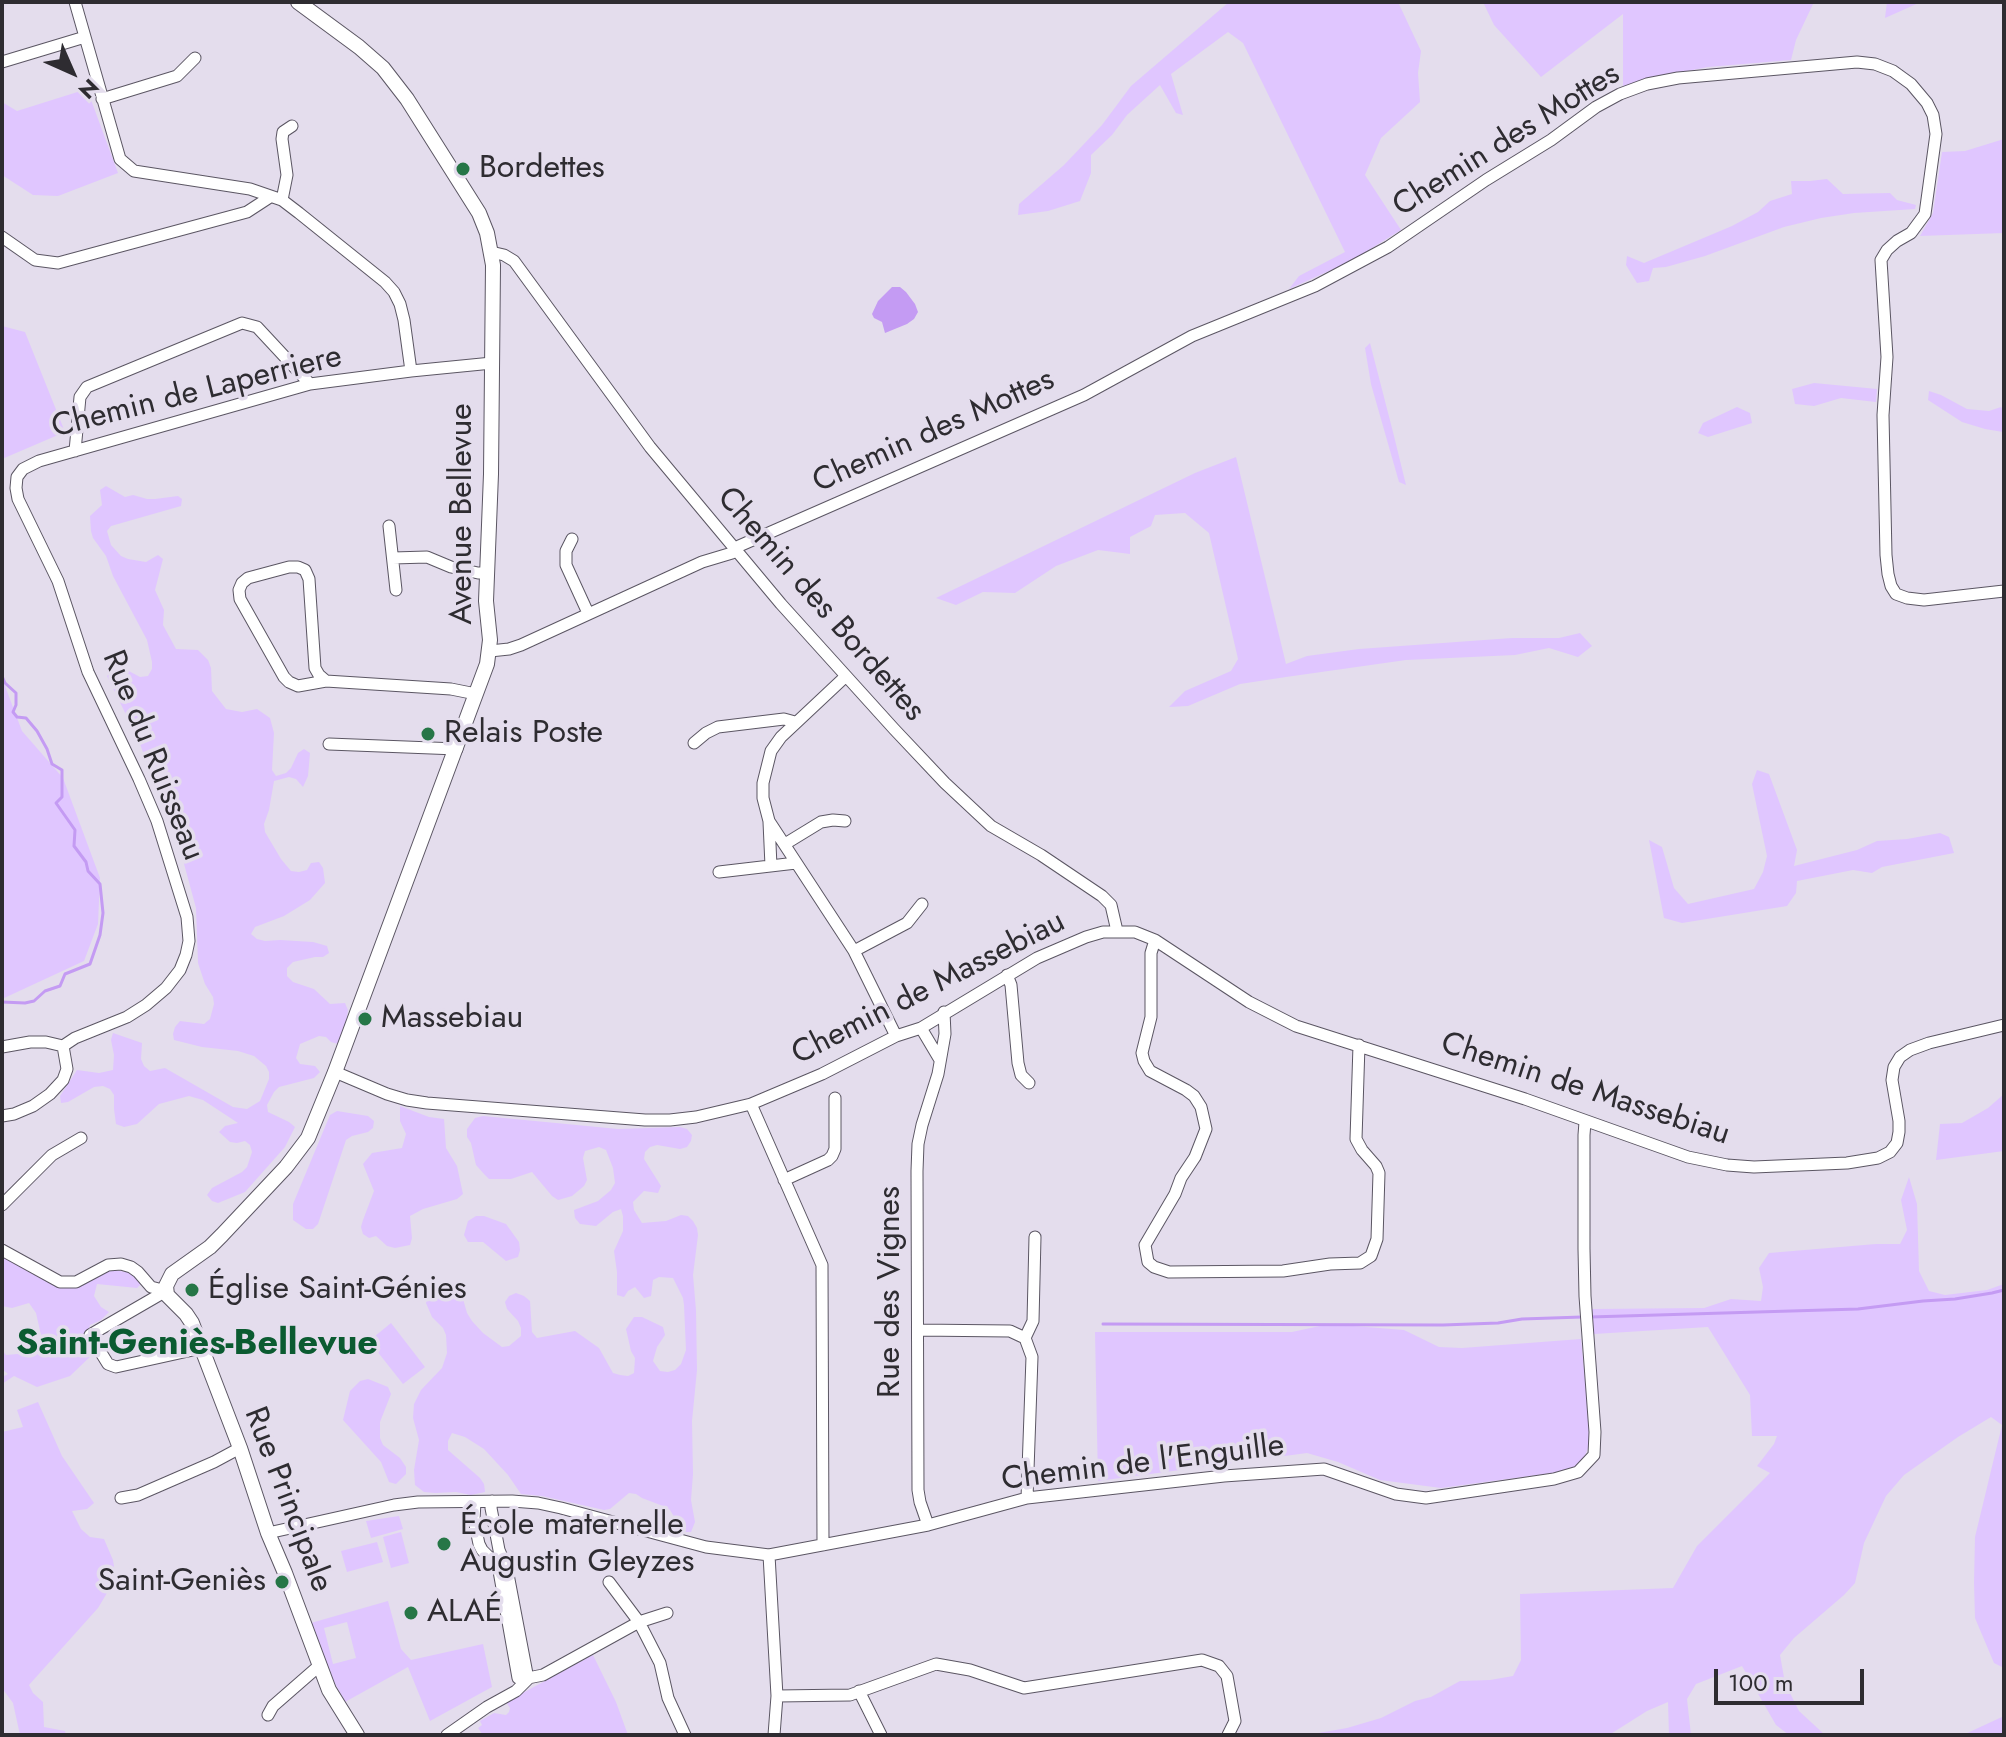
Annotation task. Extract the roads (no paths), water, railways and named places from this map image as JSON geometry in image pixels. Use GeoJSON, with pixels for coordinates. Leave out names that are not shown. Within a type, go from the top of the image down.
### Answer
{"type":"FeatureCollection","features":[{"type":"Feature","properties":{"kind":"main road","name":"Avenue Bellevue"},"geometry":{"type":"LineString","coordinates":[[298,2],[359,47],[395,83],[479,213],[492,258],[486,614],[490,651],[457,749],[335,1072]]}},
{"type":"Feature","properties":{"kind":"main road"},"geometry":{"type":"LineString","coordinates":[[166,1291],[172,1274],[210,1247],[300,1151],[316,1121],[335,1072]]}},
{"type":"Feature","properties":{"kind":"main road","name":"Rue Principale"},"geometry":{"type":"LineString","coordinates":[[166,1291],[192,1323],[240,1448],[268,1533],[335,1703],[353,1732]]}},
{"type":"Feature","properties":{"kind":"street"},"geometry":{"type":"LineString","coordinates":[[75,2],[120,159],[134,171],[250,189],[276,198],[394,292],[404,320],[411,371]]}},
{"type":"Feature","properties":{"kind":"street"},"geometry":{"type":"LineString","coordinates":[[2,62],[85,37]]}},
{"type":"Feature","properties":{"kind":"street"},"geometry":{"type":"LineString","coordinates":[[102,99],[177,76],[195,58]]}},
{"type":"Feature","properties":{"kind":"street","name":"Chemin des Mottes"},"geometry":{"type":"LineString","coordinates":[[735,549],[1084,395],[1192,336],[1350,269],[1620,94],[1647,84],[1678,78],[1857,62],[1875,64],[1893,71],[1911,84],[1927,103],[1933,115],[1936,134],[1925,214],[1919,225],[1887,250],[1881,260],[1887,357],[1883,415],[1886,555],[1891,586],[1896,594],[1924,600],[2004,591]]}},
{"type":"Feature","properties":{"kind":"street"},"geometry":{"type":"LineString","coordinates":[[2,237],[35,260],[58,263],[247,212],[276,198],[287,175],[283,132],[292,126]]}},
{"type":"Feature","properties":{"kind":"street","name":"Chemin des Bordettes"},"geometry":{"type":"LineString","coordinates":[[492,258],[504,255],[514,261],[650,447],[727,540],[934,773],[991,826],[1102,896],[1111,905],[1117,931]]}},
{"type":"Feature","properties":{"kind":"street"},"geometry":{"type":"LineString","coordinates":[[75,451],[80,397],[87,387],[242,323],[257,327],[310,384]]}},
{"type":"Feature","properties":{"kind":"street","name":"Chemin de Laperriere"},"geometry":{"type":"LineString","coordinates":[[17,477],[23,469],[39,461],[310,384],[492,363]]}},
{"type":"Feature","properties":{"kind":"street","name":"Rue du Ruisseau"},"geometry":{"type":"LineString","coordinates":[[17,477],[18,499],[58,581],[88,672],[157,821],[187,917],[189,941],[180,970],[166,988],[127,1017],[63,1046]]}},
{"type":"Feature","properties":{"kind":"street"},"geometry":{"type":"LineString","coordinates":[[389,526],[396,590]]}},
{"type":"Feature","properties":{"kind":"street"},"geometry":{"type":"LineString","coordinates":[[572,539],[566,551],[566,565],[588,613]]}},
{"type":"Feature","properties":{"kind":"street"},"geometry":{"type":"LineString","coordinates":[[702,562],[727,540]]}},
{"type":"Feature","properties":{"kind":"street"},"geometry":{"type":"LineString","coordinates":[[490,651],[521,645],[702,562],[732,553],[735,549]]}},
{"type":"Feature","properties":{"kind":"street"},"geometry":{"type":"LineString","coordinates":[[393,558],[427,557],[451,567],[488,573]]}},
{"type":"Feature","properties":{"kind":"street"},"geometry":{"type":"LineString","coordinates":[[326,681],[315,668],[309,579],[305,570],[289,567],[248,578],[239,590],[240,599],[289,682],[298,686],[326,681],[451,689],[476,694]]}},
{"type":"Feature","properties":{"kind":"street"},"geometry":{"type":"LineString","coordinates":[[771,866],[763,783],[771,751],[795,722],[846,676]]}},
{"type":"Feature","properties":{"kind":"street"},"geometry":{"type":"LineString","coordinates":[[694,743],[718,727],[784,719],[795,722]]}},
{"type":"Feature","properties":{"kind":"street"},"geometry":{"type":"LineString","coordinates":[[329,744],[457,749]]}},
{"type":"Feature","properties":{"kind":"street"},"geometry":{"type":"LineString","coordinates":[[769,821],[854,951],[896,1036]]}},
{"type":"Feature","properties":{"kind":"street"},"geometry":{"type":"LineString","coordinates":[[785,844],[821,822],[845,821]]}},
{"type":"Feature","properties":{"kind":"street"},"geometry":{"type":"LineString","coordinates":[[719,872],[796,863]]}},
{"type":"Feature","properties":{"kind":"street"},"geometry":{"type":"LineString","coordinates":[[854,951],[907,923],[922,904]]}},
{"type":"Feature","properties":{"kind":"street","name":"Chemin de Massebiau"},"geometry":{"type":"LineString","coordinates":[[335,1072],[407,1100],[645,1120],[696,1117],[751,1104],[822,1074],[896,1036],[921,1028],[1037,958],[1086,937],[1103,932],[1135,932],[1155,940],[1274,1016],[1317,1033],[1525,1099],[1688,1157],[1754,1167],[1847,1163],[1878,1158],[1890,1152],[1897,1143],[1899,1132],[1892,1080],[1900,1057],[1929,1043],[2004,1025]]}},
{"type":"Feature","properties":{"kind":"street"},"geometry":{"type":"LineString","coordinates":[[1155,940],[1151,953],[1151,1017],[1142,1053],[1144,1061],[1150,1071],[1194,1096],[1201,1107],[1206,1129],[1195,1157],[1145,1245],[1148,1262],[1154,1267],[1169,1272],[1283,1271],[1360,1263],[1371,1256],[1377,1239],[1379,1173],[1356,1139],[1359,1045]]}},
{"type":"Feature","properties":{"kind":"street"},"geometry":{"type":"LineString","coordinates":[[1007,975],[1011,985],[1018,1063],[1021,1075],[1029,1083]]}},
{"type":"Feature","properties":{"kind":"street","name":"Rue des Vignes"},"geometry":{"type":"LineString","coordinates":[[928,1525],[918,1490],[918,1144],[938,1074],[945,1034],[944,1012]]}},
{"type":"Feature","properties":{"kind":"street"},"geometry":{"type":"LineString","coordinates":[[921,1028],[940,1060]]}},
{"type":"Feature","properties":{"kind":"street"},"geometry":{"type":"LineString","coordinates":[[2,1047],[30,1042],[63,1046],[67,1069],[63,1080],[50,1094],[33,1106],[2,1116]]}},
{"type":"Feature","properties":{"kind":"street"},"geometry":{"type":"LineString","coordinates":[[784,1180],[832,1156],[835,1149],[835,1098]]}},
{"type":"Feature","properties":{"kind":"street"},"geometry":{"type":"LineString","coordinates":[[751,1104],[822,1265],[823,1545]]}},
{"type":"Feature","properties":{"kind":"street","name":"Chemin de l'Enguille"},"geometry":{"type":"LineString","coordinates":[[268,1533],[394,1505],[512,1501],[550,1506],[706,1547],[769,1555],[928,1525],[1027,1498],[1224,1476],[1324,1469],[1396,1494],[1426,1498],[1554,1479],[1578,1472],[1594,1455],[1595,1432],[1585,1296],[1585,1122]]}},
{"type":"Feature","properties":{"kind":"street"},"geometry":{"type":"LineString","coordinates":[[2,1205],[52,1155],[81,1138]]}},
{"type":"Feature","properties":{"kind":"street"},"geometry":{"type":"LineString","coordinates":[[1025,1338],[1033,1321],[1035,1237]]}},
{"type":"Feature","properties":{"kind":"street"},"geometry":{"type":"LineString","coordinates":[[2,1250],[60,1282],[76,1282],[108,1265],[121,1264],[138,1272],[151,1287],[166,1291]]}},
{"type":"Feature","properties":{"kind":"street"},"geometry":{"type":"LineString","coordinates":[[166,1291],[90,1335],[108,1364],[116,1367],[202,1348]]}},
{"type":"Feature","properties":{"kind":"street"},"geometry":{"type":"LineString","coordinates":[[918,1330],[1010,1331],[1025,1338],[1032,1357],[1027,1498]]}},
{"type":"Feature","properties":{"kind":"street"},"geometry":{"type":"LineString","coordinates":[[121,1498],[138,1495],[240,1448]]}},
{"type":"Feature","properties":{"kind":"street"},"geometry":{"type":"LineString","coordinates":[[447,1735],[516,1691],[523,1679],[507,1569],[494,1553],[492,1501]]}},
{"type":"Feature","properties":{"kind":"street"},"geometry":{"type":"LineString","coordinates":[[475,1502],[474,1520],[479,1544],[482,1550],[494,1553]]}},
{"type":"Feature","properties":{"kind":"street"},"geometry":{"type":"LineString","coordinates":[[769,1555],[777,1696],[774,1735]]}},
{"type":"Feature","properties":{"kind":"street"},"geometry":{"type":"LineString","coordinates":[[609,1582],[639,1622],[660,1663],[668,1698],[685,1735]]}},
{"type":"Feature","properties":{"kind":"street"},"geometry":{"type":"LineString","coordinates":[[523,1679],[543,1675],[639,1622],[667,1613]]}},
{"type":"Feature","properties":{"kind":"street"},"geometry":{"type":"LineString","coordinates":[[777,1696],[850,1695],[936,1664],[970,1670],[1024,1688],[1202,1660],[1219,1666],[1227,1676],[1235,1721],[1228,1735]]}},
{"type":"Feature","properties":{"kind":"street"},"geometry":{"type":"LineString","coordinates":[[268,1715],[273,1706],[320,1665]]}},
{"type":"Feature","properties":{"kind":"street"},"geometry":{"type":"LineString","coordinates":[[859,1691],[881,1735]]}},
{"type":"Feature","properties":{"kind":"waterway"},"geometry":{"type":"LineString","coordinates":[[2,676],[16,693],[13,712],[17,717],[26,718],[37,731],[52,764],[62,770],[62,797],[56,803],[75,830],[74,846],[86,862],[88,871],[100,884],[103,913],[100,935],[90,964],[65,974],[60,986],[45,991],[34,1001],[2,1002]]}},
{"type":"Feature","properties":{"kind":"waterway"},"geometry":{"type":"LineString","coordinates":[[1590,1317],[1858,1309],[1955,1299],[2004,1290]]}},
{"type":"Feature","properties":{"kind":"waterway"},"geometry":{"type":"LineString","coordinates":[[1103,1324],[1443,1325],[1582,1317]]}},
{"type":"Feature","properties":{"kind":"place","name":"Bordettes"},"geometry":{"type":"Point","coordinates":[463,169]}},
{"type":"Feature","properties":{"kind":"place","name":"Relais Poste"},"geometry":{"type":"Point","coordinates":[428,734]}},
{"type":"Feature","properties":{"kind":"place","name":"Massebiau"},"geometry":{"type":"Point","coordinates":[365,1019]}},
{"type":"Feature","properties":{"kind":"place","name":"Église Saint-Génies"},"geometry":{"type":"Point","coordinates":[192,1290]}},
{"type":"Feature","properties":{"kind":"place","name":"École maternelle Augustin Gleyzes"},"geometry":{"type":"Point","coordinates":[444,1544]}},
{"type":"Feature","properties":{"kind":"place","name":"Saint-Geniès"},"geometry":{"type":"Point","coordinates":[282,1582]}},
{"type":"Feature","properties":{"kind":"place","name":"ALAÉ"},"geometry":{"type":"Point","coordinates":[411,1613]}},
{"type":"Feature","properties":{"kind":"district","name":"Saint-Geniès-Bellevue"},"geometry":{"type":"Point","coordinates":[197,1345]}}]}
